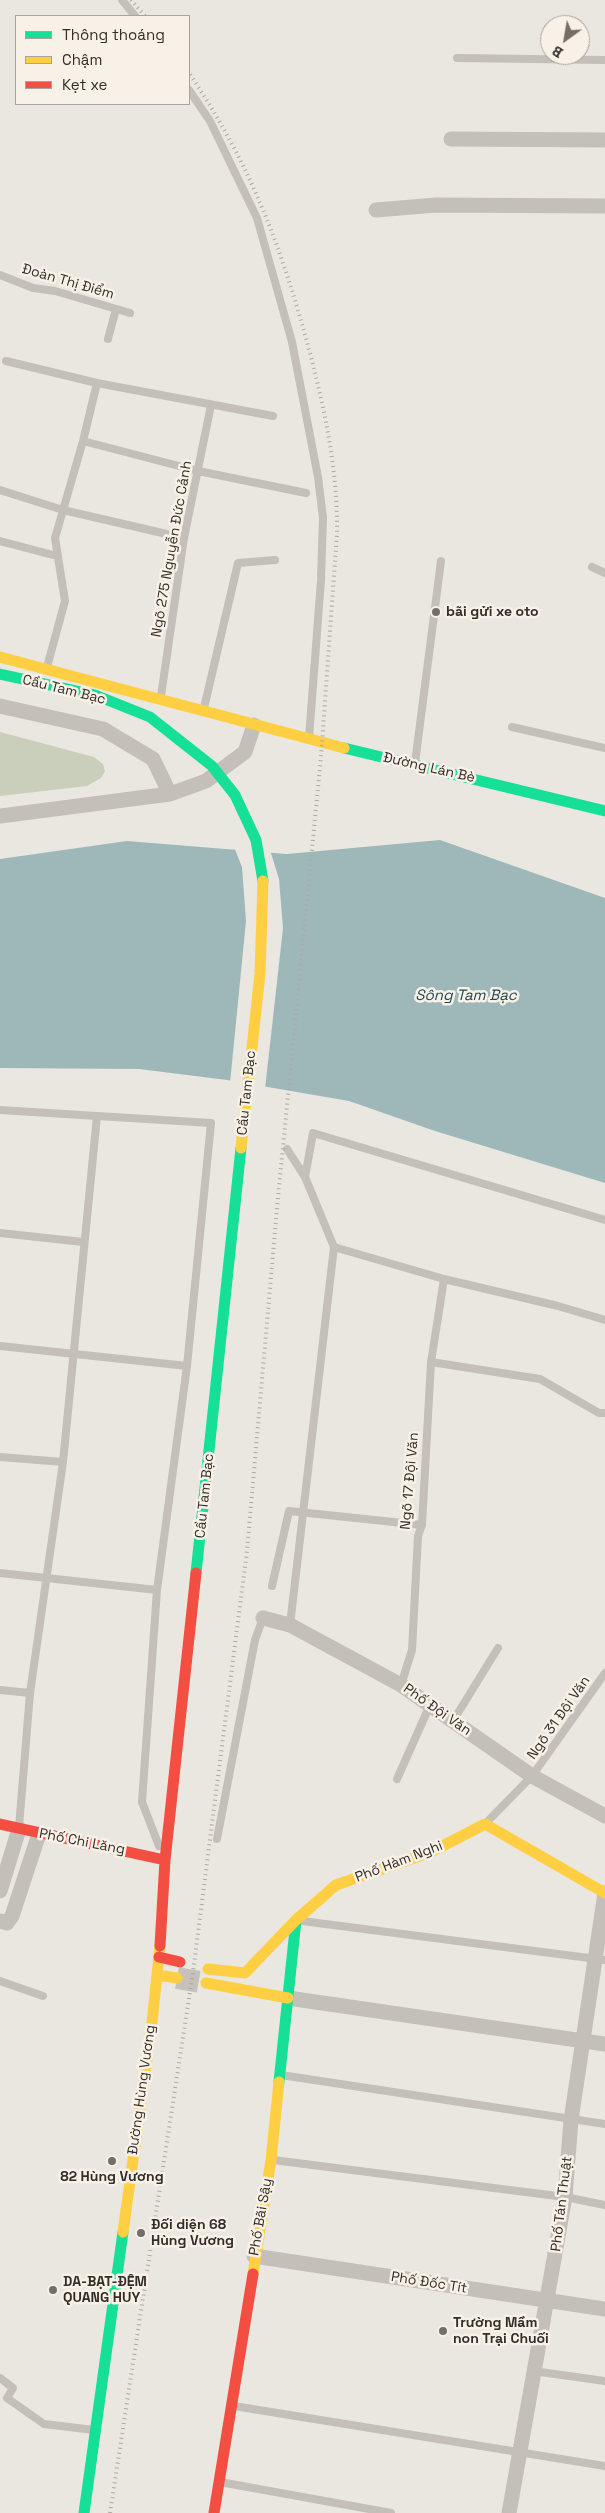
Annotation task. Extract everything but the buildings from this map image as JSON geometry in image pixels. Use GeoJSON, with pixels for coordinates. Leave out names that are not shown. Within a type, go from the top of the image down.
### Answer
{"type":"FeatureCollection","features":[{"type":"Feature","properties":{"kind":"main road","name":"Đường Lán Bè"},"geometry":{"type":"LineString","coordinates":[[0,657],[47,667],[108,686],[161,698],[309,740],[605,811]]}},
{"type":"Feature","properties":{"kind":"main road","name":"Cầu Tam Bạc"},"geometry":{"type":"LineString","coordinates":[[0,674],[95,695],[150,717],[212,766],[235,795],[256,840],[263,883],[260,974],[187,1666]]}},
{"type":"Feature","properties":{"kind":"main road","name":"Đường Hùng Vương"},"geometry":{"type":"LineString","coordinates":[[84,2513],[157,1975],[165,1860],[187,1666]]}},
{"type":"Feature","properties":{"kind":"main road","name":"Phố Chi Lăng"},"geometry":{"type":"LineString","coordinates":[[0,1824],[38,1834],[118,1847],[165,1860]]}},
{"type":"Feature","properties":{"kind":"main road"},"geometry":{"type":"LineString","coordinates":[[485,1824],[605,1893]]}},
{"type":"Feature","properties":{"kind":"main road","name":"Phố Hàm Nghi"},"geometry":{"type":"LineString","coordinates":[[208,1969],[245,1973],[296,1920],[336,1885],[431,1852],[485,1824]]}},
{"type":"Feature","properties":{"kind":"main road","name":"Phố Bãi Sậy"},"geometry":{"type":"LineString","coordinates":[[214,2513],[271,2160],[296,1920]]}},
{"type":"Feature","properties":{"kind":"main road"},"geometry":{"type":"LineString","coordinates":[[159,1957],[180,1962]]}},
{"type":"Feature","properties":{"kind":"main road"},"geometry":{"type":"LineString","coordinates":[[157,1975],[177,1978]]}},
{"type":"Feature","properties":{"kind":"main road"},"geometry":{"type":"LineString","coordinates":[[206,1983],[288,1998]]}},
{"type":"Feature","properties":{"kind":"street"},"geometry":{"type":"LineString","coordinates":[[451,140],[605,140]]}},
{"type":"Feature","properties":{"kind":"street"},"geometry":{"type":"LineString","coordinates":[[376,210],[436,205],[605,206]]}},
{"type":"Feature","properties":{"kind":"street"},"geometry":{"type":"LineString","coordinates":[[0,706],[103,729],[153,758],[170,794]]}},
{"type":"Feature","properties":{"kind":"street"},"geometry":{"type":"LineString","coordinates":[[0,816],[170,794],[206,781],[245,752],[254,725]]}},
{"type":"Feature","properties":{"kind":"street","name":"Phố Đội Văn"},"geometry":{"type":"LineString","coordinates":[[264,1618],[290,1624],[401,1685],[532,1776],[605,1816]]}},
{"type":"Feature","properties":{"kind":"street"},"geometry":{"type":"LineString","coordinates":[[0,1891],[19,1830]]}},
{"type":"Feature","properties":{"kind":"street"},"geometry":{"type":"LineString","coordinates":[[0,1921],[7,1923],[12,1916],[38,1834]]}},
{"type":"Feature","properties":{"kind":"street","name":"Phố Tán Thuật"},"geometry":{"type":"LineString","coordinates":[[509,2513],[565,2197],[571,2120],[599,1959],[605,1893]]}},
{"type":"Feature","properties":{"kind":"street"},"geometry":{"type":"LineString","coordinates":[[288,1998],[605,2044]]}},
{"type":"Feature","properties":{"kind":"street","name":"Phố Đốc Tít"},"geometry":{"type":"LineString","coordinates":[[254,2256],[605,2309]]}},
{"type":"Feature","properties":{"kind":"lane"},"geometry":{"type":"LineString","coordinates":[[122,0],[134,15]]}},
{"type":"Feature","properties":{"kind":"lane"},"geometry":{"type":"LineString","coordinates":[[457,58],[605,60]]}},
{"type":"Feature","properties":{"kind":"lane"},"geometry":{"type":"LineString","coordinates":[[190,91],[210,121],[257,218],[292,342],[318,477],[323,518],[321,580],[309,740]]}},
{"type":"Feature","properties":{"kind":"lane","name":"Đoàn Thị Điểm"},"geometry":{"type":"LineString","coordinates":[[0,275],[33,288],[55,291],[130,313]]}},
{"type":"Feature","properties":{"kind":"lane"},"geometry":{"type":"LineString","coordinates":[[108,339],[116,309]]}},
{"type":"Feature","properties":{"kind":"lane"},"geometry":{"type":"LineString","coordinates":[[6,360],[97,383],[273,416]]}},
{"type":"Feature","properties":{"kind":"lane"},"geometry":{"type":"LineString","coordinates":[[47,667],[65,601],[54,538],[64,510],[97,383]]}},
{"type":"Feature","properties":{"kind":"lane","name":"Ngõ 275 Nguyễn Đức Cảnh"},"geometry":{"type":"LineString","coordinates":[[161,698],[184,538],[211,405]]}},
{"type":"Feature","properties":{"kind":"lane"},"geometry":{"type":"LineString","coordinates":[[83,441],[198,472],[306,493]]}},
{"type":"Feature","properties":{"kind":"lane"},"geometry":{"type":"LineString","coordinates":[[0,490],[64,510],[184,538]]}},
{"type":"Feature","properties":{"kind":"lane"},"geometry":{"type":"LineString","coordinates":[[0,542],[57,556]]}},
{"type":"Feature","properties":{"kind":"lane"},"geometry":{"type":"LineString","coordinates":[[204,710],[238,563],[275,560]]}},
{"type":"Feature","properties":{"kind":"lane"},"geometry":{"type":"LineString","coordinates":[[414,765],[441,561]]}},
{"type":"Feature","properties":{"kind":"lane"},"geometry":{"type":"LineString","coordinates":[[592,567],[605,573]]}},
{"type":"Feature","properties":{"kind":"lane"},"geometry":{"type":"LineString","coordinates":[[512,727],[605,748]]}},
{"type":"Feature","properties":{"kind":"lane"},"geometry":{"type":"LineString","coordinates":[[0,1110],[211,1123],[187,1366],[157,1590],[142,1802],[165,1860]]}},
{"type":"Feature","properties":{"kind":"lane"},"geometry":{"type":"LineString","coordinates":[[19,1830],[19,1809],[30,1693],[63,1462],[75,1353],[83,1242],[97,1116]]}},
{"type":"Feature","properties":{"kind":"lane"},"geometry":{"type":"LineString","coordinates":[[305,1177],[313,1133],[605,1220]]}},
{"type":"Feature","properties":{"kind":"lane"},"geometry":{"type":"LineString","coordinates":[[287,1149],[305,1177],[334,1247],[290,1624]]}},
{"type":"Feature","properties":{"kind":"lane"},"geometry":{"type":"LineString","coordinates":[[0,1233],[83,1242]]}},
{"type":"Feature","properties":{"kind":"lane"},"geometry":{"type":"LineString","coordinates":[[334,1247],[444,1279],[558,1306],[605,1320]]}},
{"type":"Feature","properties":{"kind":"lane","name":"Ngõ 17 Đội Văn"},"geometry":{"type":"LineString","coordinates":[[401,1685],[412,1650],[418,1536],[422,1525],[431,1362],[444,1279]]}},
{"type":"Feature","properties":{"kind":"lane"},"geometry":{"type":"LineString","coordinates":[[0,1346],[187,1366]]}},
{"type":"Feature","properties":{"kind":"lane"},"geometry":{"type":"LineString","coordinates":[[431,1362],[540,1380],[599,1413],[605,1413]]}},
{"type":"Feature","properties":{"kind":"lane"},"geometry":{"type":"LineString","coordinates":[[0,1457],[63,1462]]}},
{"type":"Feature","properties":{"kind":"lane"},"geometry":{"type":"LineString","coordinates":[[272,1586],[289,1511],[422,1525]]}},
{"type":"Feature","properties":{"kind":"lane"},"geometry":{"type":"LineString","coordinates":[[0,1573],[157,1590]]}},
{"type":"Feature","properties":{"kind":"lane"},"geometry":{"type":"LineString","coordinates":[[217,1839],[256,1640],[264,1618]]}},
{"type":"Feature","properties":{"kind":"lane"},"geometry":{"type":"LineString","coordinates":[[453,1721],[498,1648]]}},
{"type":"Feature","properties":{"kind":"lane","name":"Ngõ 31 Đội Văn"},"geometry":{"type":"LineString","coordinates":[[485,1824],[532,1776],[605,1673]]}},
{"type":"Feature","properties":{"kind":"lane"},"geometry":{"type":"LineString","coordinates":[[0,1690],[30,1693]]}},
{"type":"Feature","properties":{"kind":"lane"},"geometry":{"type":"LineString","coordinates":[[397,1779],[430,1705]]}},
{"type":"Feature","properties":{"kind":"lane"},"geometry":{"type":"LineString","coordinates":[[296,1920],[599,1959]]}},
{"type":"Feature","properties":{"kind":"lane"},"geometry":{"type":"LineString","coordinates":[[0,1980],[43,1996]]}},
{"type":"Feature","properties":{"kind":"lane"},"geometry":{"type":"LineString","coordinates":[[280,2075],[605,2124]]}},
{"type":"Feature","properties":{"kind":"lane"},"geometry":{"type":"LineString","coordinates":[[271,2160],[565,2197],[605,2205]]}},
{"type":"Feature","properties":{"kind":"lane"},"geometry":{"type":"LineString","coordinates":[[533,2371],[605,2381]]}},
{"type":"Feature","properties":{"kind":"lane"},"geometry":{"type":"LineString","coordinates":[[0,2378],[13,2388],[7,2398],[44,2424],[96,2430]]}},
{"type":"Feature","properties":{"kind":"lane"},"geometry":{"type":"LineString","coordinates":[[232,2406],[605,2466]]}},
{"type":"Feature","properties":{"kind":"lane"},"geometry":{"type":"LineString","coordinates":[[220,2482],[391,2513]]}},
{"type":"Feature","properties":{"kind":"green space"},"geometry":{"type":"Polygon","coordinates":[[[0,732],[94,757],[103,764],[105,771],[101,778],[87,786],[0,796],[0,732]]]}},
{"type":"Feature","properties":{"kind":"water","name":"Sông Tam Bạc"},"geometry":{"type":"Polygon","coordinates":[[[440,840],[605,898],[605,1183],[435,1131],[349,1101],[227,1080],[139,1069],[0,1068],[0,859],[127,841],[287,854],[440,840]]]}},
{"type":"Feature","properties":{"kind":"pier"},"geometry":{"type":"Polygon","coordinates":[[[234,847],[270,850],[279,879],[283,928],[265,1089],[230,1083],[246,921],[242,867],[234,847]]]}},
{"type":"Feature","properties":{"kind":"tunnel"},"geometry":{"type":"LineString","coordinates":[[177,1978],[206,1983]]}},
{"type":"Feature","properties":{"kind":"railway"},"geometry":{"type":"LineString","coordinates":[[131,0],[144,15]]}},
{"type":"Feature","properties":{"kind":"railway"},"geometry":{"type":"LineString","coordinates":[[110,2513],[193,1972],[247,1551],[277,1208],[321,757],[337,534],[333,467],[322,401],[289,281],[263,209],[247,175],[211,107],[190,75]]}},
{"type":"Feature","properties":{"kind":"traffic: fast"},"geometry":{"type":"LineString","coordinates":[[0,674],[95,695],[150,717],[212,766],[235,795],[256,840],[263,881]]}},
{"type":"Feature","properties":{"kind":"traffic: fast"},"geometry":{"type":"LineString","coordinates":[[344,748],[605,811]]}},
{"type":"Feature","properties":{"kind":"traffic: fast"},"geometry":{"type":"LineString","coordinates":[[196,1573],[241,1148]]}},
{"type":"Feature","properties":{"kind":"traffic: fast"},"geometry":{"type":"LineString","coordinates":[[279,2082],[296,1920]]}},
{"type":"Feature","properties":{"kind":"traffic: fast"},"geometry":{"type":"LineString","coordinates":[[84,2513],[123,2232]]}},
{"type":"Feature","properties":{"kind":"traffic: slow"},"geometry":{"type":"LineString","coordinates":[[0,657],[344,748]]}},
{"type":"Feature","properties":{"kind":"traffic: slow"},"geometry":{"type":"LineString","coordinates":[[241,1148],[260,974],[263,881]]}},
{"type":"Feature","properties":{"kind":"traffic: slow"},"geometry":{"type":"LineString","coordinates":[[208,1969],[245,1973],[296,1920],[336,1885],[431,1852],[485,1824],[605,1893]]}},
{"type":"Feature","properties":{"kind":"traffic: slow"},"geometry":{"type":"LineString","coordinates":[[123,2232],[152,2023],[160,1946]]}},
{"type":"Feature","properties":{"kind":"traffic: slow"},"geometry":{"type":"LineString","coordinates":[[157,1975],[177,1978]]}},
{"type":"Feature","properties":{"kind":"traffic: slow"},"geometry":{"type":"LineString","coordinates":[[206,1983],[288,1998]]}},
{"type":"Feature","properties":{"kind":"traffic: slow"},"geometry":{"type":"LineString","coordinates":[[253,2274],[271,2160],[279,2082]]}},
{"type":"Feature","properties":{"kind":"traffic: jam"},"geometry":{"type":"LineString","coordinates":[[160,1946],[165,1860],[196,1573]]}},
{"type":"Feature","properties":{"kind":"traffic: jam"},"geometry":{"type":"LineString","coordinates":[[0,1824],[165,1860]]}},
{"type":"Feature","properties":{"kind":"traffic: jam"},"geometry":{"type":"LineString","coordinates":[[159,1957],[180,1962]]}},
{"type":"Feature","properties":{"kind":"traffic: jam"},"geometry":{"type":"LineString","coordinates":[[214,2513],[253,2274]]}},
{"type":"Feature","properties":{"kind":"place","name":"bãi gửi xe oto"},"geometry":{"type":"Point","coordinates":[436,612]}},
{"type":"Feature","properties":{"kind":"place","name":"82 Hùng Vương"},"geometry":{"type":"Point","coordinates":[112,2161]}},
{"type":"Feature","properties":{"kind":"place","name":"Đối diện 68 Hùng Vương"},"geometry":{"type":"Point","coordinates":[141,2233]}},
{"type":"Feature","properties":{"kind":"place","name":"DA-BẠT-ĐỆM QUANG HUY"},"geometry":{"type":"Point","coordinates":[53,2290]}},
{"type":"Feature","properties":{"kind":"place","name":"Trường Mầm non Trại Chuối"},"geometry":{"type":"Point","coordinates":[443,2331]}}]}
